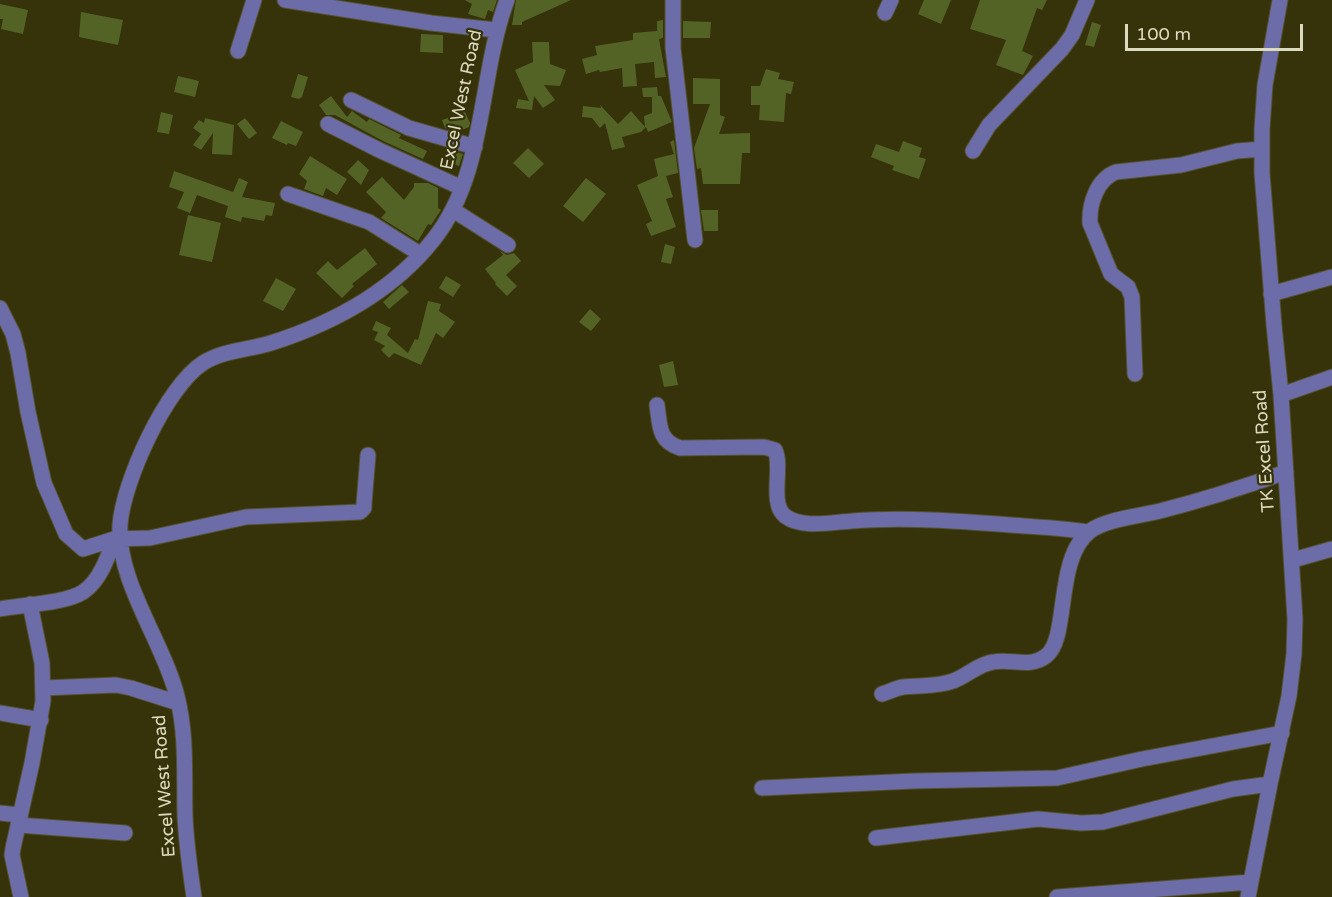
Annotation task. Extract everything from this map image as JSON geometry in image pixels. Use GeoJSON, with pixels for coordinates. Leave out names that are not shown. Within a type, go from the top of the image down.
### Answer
{"type":"FeatureCollection","features":[{"type":"Feature","properties":{"kind":"street"},"geometry":{"type":"LineString","coordinates":[[238,51],[254,0]]}},
{"type":"Feature","properties":{"kind":"street"},"geometry":{"type":"LineString","coordinates":[[285,0],[409,20],[496,30]]}},
{"type":"Feature","properties":{"kind":"street","name":"Excel West Road"},"geometry":{"type":"LineString","coordinates":[[194,897],[186,838],[184,747],[178,704],[165,660],[142,610],[117,539],[128,487],[138,460],[164,410],[194,370],[220,355],[277,341],[354,308],[403,274],[442,229],[462,188],[475,147],[496,30],[507,0]]}},
{"type":"Feature","properties":{"kind":"street"},"geometry":{"type":"LineString","coordinates":[[673,0],[673,48],[695,240]]}},
{"type":"Feature","properties":{"kind":"street"},"geometry":{"type":"LineString","coordinates":[[973,151],[989,125],[1062,49],[1072,35],[1087,0]]}},
{"type":"Feature","properties":{"kind":"street","name":"TK Excel Road"},"geometry":{"type":"LineString","coordinates":[[1250,890],[1289,696],[1294,654],[1293,560],[1271,294],[1262,149],[1265,85],[1280,0]]}},
{"type":"Feature","properties":{"kind":"street"},"geometry":{"type":"LineString","coordinates":[[351,100],[409,128],[475,147]]}},
{"type":"Feature","properties":{"kind":"street"},"geometry":{"type":"LineString","coordinates":[[328,124],[462,188]]}},
{"type":"Feature","properties":{"kind":"street"},"geometry":{"type":"LineString","coordinates":[[1135,374],[1132,297],[1128,287],[1112,274],[1090,223],[1095,193],[1108,175],[1116,172],[1180,165],[1228,153],[1262,149]]}},
{"type":"Feature","properties":{"kind":"street"},"geometry":{"type":"LineString","coordinates":[[288,194],[369,222],[420,254]]}},
{"type":"Feature","properties":{"kind":"street"},"geometry":{"type":"LineString","coordinates":[[453,210],[508,245]]}},
{"type":"Feature","properties":{"kind":"street"},"geometry":{"type":"LineString","coordinates":[[1271,294],[1332,278]]}},
{"type":"Feature","properties":{"kind":"street"},"geometry":{"type":"LineString","coordinates":[[0,308],[13,334],[18,353],[41,472],[66,534],[83,549],[117,539],[160,536],[246,517],[360,512],[364,508],[368,455]]}},
{"type":"Feature","properties":{"kind":"street"},"geometry":{"type":"LineString","coordinates":[[1281,395],[1332,377]]}},
{"type":"Feature","properties":{"kind":"street"},"geometry":{"type":"LineString","coordinates":[[657,405],[664,439],[671,446],[680,448],[764,447],[775,450],[778,459],[777,498],[781,511],[786,517],[797,521],[817,523],[880,519],[927,520],[1089,532]]}},
{"type":"Feature","properties":{"kind":"street"},"geometry":{"type":"LineString","coordinates":[[882,694],[901,687],[950,682],[987,663],[996,661],[1026,663],[1046,657],[1058,633],[1068,569],[1082,538],[1089,532],[1099,526],[1234,490],[1286,472]]}},
{"type":"Feature","properties":{"kind":"street"},"geometry":{"type":"LineString","coordinates":[[0,609],[63,600],[83,592],[96,579],[117,539]]}},
{"type":"Feature","properties":{"kind":"street"},"geometry":{"type":"LineString","coordinates":[[1293,560],[1332,549]]}},
{"type":"Feature","properties":{"kind":"street"},"geometry":{"type":"LineString","coordinates":[[21,897],[12,855],[41,720],[43,688],[39,644],[30,604]]}},
{"type":"Feature","properties":{"kind":"street"},"geometry":{"type":"LineString","coordinates":[[43,688],[116,685],[131,687],[178,704]]}},
{"type":"Feature","properties":{"kind":"street"},"geometry":{"type":"LineString","coordinates":[[0,713],[41,720]]}},
{"type":"Feature","properties":{"kind":"street"},"geometry":{"type":"LineString","coordinates":[[762,788],[914,781],[1057,778],[1142,759],[1282,733]]}},
{"type":"Feature","properties":{"kind":"street"},"geometry":{"type":"LineString","coordinates":[[876,838],[1038,819],[1081,823],[1103,822],[1233,789],[1270,784]]}},
{"type":"Feature","properties":{"kind":"street"},"geometry":{"type":"LineString","coordinates":[[0,813],[19,820],[125,833]]}},
{"type":"Feature","properties":{"kind":"street"},"geometry":{"type":"LineString","coordinates":[[1057,897],[1250,890]]}},
{"type":"Feature","properties":{"kind":"building"},"geometry":{"type":"Polygon","coordinates":[[[465,0],[497,0],[493,12],[488,10],[485,19],[468,14],[472,4],[465,0]]]}},
{"type":"Feature","properties":{"kind":"building"},"geometry":{"type":"Polygon","coordinates":[[[516,0],[571,0],[522,22],[522,25],[512,25],[516,0]]]}},
{"type":"Feature","properties":{"kind":"building"},"geometry":{"type":"Polygon","coordinates":[[[924,0],[951,0],[941,24],[918,14],[924,0]]]}},
{"type":"Feature","properties":{"kind":"building"},"geometry":{"type":"Polygon","coordinates":[[[980,0],[1047,0],[1042,10],[1037,8],[1022,51],[1033,56],[1023,75],[996,65],[1006,40],[970,29],[980,0]]]}},
{"type":"Feature","properties":{"kind":"building"},"geometry":{"type":"Polygon","coordinates":[[[0,4],[28,10],[23,34],[1,29],[3,19],[0,19],[0,4]]]}},
{"type":"Feature","properties":{"kind":"building"},"geometry":{"type":"Polygon","coordinates":[[[81,12],[123,20],[118,45],[79,37],[81,12]]]}},
{"type":"Feature","properties":{"kind":"building"},"geometry":{"type":"Polygon","coordinates":[[[663,20],[663,38],[659,39],[666,77],[655,78],[654,62],[635,64],[637,86],[623,87],[622,68],[600,72],[599,70],[586,74],[582,59],[597,55],[595,46],[633,40],[633,33],[657,31],[657,21],[663,20]]]}},
{"type":"Feature","properties":{"kind":"building"},"geometry":{"type":"Polygon","coordinates":[[[683,21],[711,22],[710,38],[683,38],[683,21]]]}},
{"type":"Feature","properties":{"kind":"building"},"geometry":{"type":"Polygon","coordinates":[[[1092,22],[1101,25],[1094,47],[1085,45],[1092,22]]]}},
{"type":"Feature","properties":{"kind":"building"},"geometry":{"type":"Polygon","coordinates":[[[421,34],[443,35],[443,53],[420,52],[421,34]]]}},
{"type":"Feature","properties":{"kind":"building"},"geometry":{"type":"Polygon","coordinates":[[[532,42],[549,42],[550,64],[566,70],[560,86],[544,85],[555,100],[543,108],[534,96],[532,110],[516,108],[518,99],[529,101],[515,70],[533,62],[532,42]]]}},
{"type":"Feature","properties":{"kind":"building"},"geometry":{"type":"Polygon","coordinates":[[[766,69],[780,73],[778,79],[794,82],[791,94],[786,93],[784,122],[759,120],[760,105],[751,105],[751,86],[760,86],[766,69]]]}},
{"type":"Feature","properties":{"kind":"building"},"geometry":{"type":"Polygon","coordinates":[[[298,74],[308,77],[302,97],[299,99],[291,97],[298,74]]]}},
{"type":"Feature","properties":{"kind":"building"},"geometry":{"type":"Polygon","coordinates":[[[178,76],[199,81],[195,97],[174,92],[178,76]]]}},
{"type":"Feature","properties":{"kind":"building"},"geometry":{"type":"Polygon","coordinates":[[[693,78],[720,79],[720,115],[725,117],[719,134],[750,133],[750,153],[742,153],[740,184],[703,184],[701,168],[697,169],[694,148],[710,104],[693,104],[693,78]]]}},
{"type":"Feature","properties":{"kind":"building"},"geometry":{"type":"Polygon","coordinates":[[[657,87],[658,96],[661,96],[672,122],[648,132],[646,127],[641,132],[622,137],[625,147],[612,150],[605,123],[600,128],[592,118],[582,117],[583,106],[601,108],[600,105],[618,124],[631,111],[645,127],[644,116],[652,113],[652,97],[643,97],[642,88],[657,87]]]}},
{"type":"Feature","properties":{"kind":"building"},"geometry":{"type":"Polygon","coordinates":[[[331,96],[347,117],[352,111],[367,122],[369,119],[401,135],[399,138],[427,151],[423,159],[335,115],[326,115],[319,105],[331,96]]]}},
{"type":"Feature","properties":{"kind":"building"},"geometry":{"type":"Polygon","coordinates":[[[161,112],[173,115],[169,134],[157,132],[161,112]]]}},
{"type":"Feature","properties":{"kind":"building"},"geometry":{"type":"Polygon","coordinates":[[[465,112],[470,123],[469,127],[457,132],[445,128],[442,120],[465,112]]]}},
{"type":"Feature","properties":{"kind":"building"},"geometry":{"type":"Polygon","coordinates":[[[205,118],[234,125],[232,155],[212,154],[213,133],[201,150],[193,145],[201,134],[193,128],[199,120],[204,123],[205,118]]]}},
{"type":"Feature","properties":{"kind":"building"},"geometry":{"type":"Polygon","coordinates":[[[245,118],[257,133],[249,139],[237,124],[245,118]]]}},
{"type":"Feature","properties":{"kind":"building"},"geometry":{"type":"Polygon","coordinates":[[[281,121],[303,132],[296,146],[288,143],[287,145],[272,138],[281,121]]]}},
{"type":"Feature","properties":{"kind":"building"},"geometry":{"type":"Polygon","coordinates":[[[674,140],[678,173],[666,176],[673,197],[666,199],[676,227],[651,236],[646,224],[652,221],[637,185],[658,176],[654,159],[674,154],[670,142],[674,140]]]}},
{"type":"Feature","properties":{"kind":"building"},"geometry":{"type":"Polygon","coordinates":[[[903,141],[922,148],[919,157],[926,159],[919,179],[892,170],[894,166],[871,157],[876,144],[899,152],[903,141]]]}},
{"type":"Feature","properties":{"kind":"building"},"geometry":{"type":"Polygon","coordinates":[[[528,148],[544,164],[529,178],[513,163],[528,148]]]}},
{"type":"Feature","properties":{"kind":"building"},"geometry":{"type":"Polygon","coordinates":[[[448,149],[463,154],[459,166],[444,161],[448,149]]]}},
{"type":"Feature","properties":{"kind":"building"},"geometry":{"type":"Polygon","coordinates":[[[310,156],[347,179],[337,195],[326,188],[323,196],[304,189],[307,181],[299,174],[310,156]]]}},
{"type":"Feature","properties":{"kind":"building"},"geometry":{"type":"Polygon","coordinates":[[[358,160],[369,170],[361,185],[347,172],[358,160]]]}},
{"type":"Feature","properties":{"kind":"building"},"geometry":{"type":"Polygon","coordinates":[[[174,171],[233,192],[239,178],[248,182],[242,197],[275,203],[272,216],[266,215],[264,221],[242,217],[241,222],[225,217],[228,206],[197,195],[190,213],[177,208],[184,192],[169,187],[174,171]]]}},
{"type":"Feature","properties":{"kind":"building"},"geometry":{"type":"Polygon","coordinates":[[[382,177],[404,200],[414,187],[414,183],[428,183],[438,188],[438,208],[441,210],[431,225],[428,224],[418,241],[381,218],[386,212],[366,192],[382,177]]]}},
{"type":"Feature","properties":{"kind":"building"},"geometry":{"type":"Polygon","coordinates":[[[586,178],[606,194],[583,222],[563,206],[586,178]]]}},
{"type":"Feature","properties":{"kind":"building"},"geometry":{"type":"Polygon","coordinates":[[[701,210],[718,210],[718,231],[704,231],[701,210]]]}},
{"type":"Feature","properties":{"kind":"building"},"geometry":{"type":"Polygon","coordinates":[[[188,215],[221,223],[212,262],[179,255],[188,215]]]}},
{"type":"Feature","properties":{"kind":"building"},"geometry":{"type":"Polygon","coordinates":[[[665,244],[675,247],[671,264],[661,262],[665,244]]]}},
{"type":"Feature","properties":{"kind":"building"},"geometry":{"type":"Polygon","coordinates":[[[365,248],[377,264],[352,284],[354,286],[342,298],[316,273],[328,261],[337,270],[365,248]]]}},
{"type":"Feature","properties":{"kind":"building"},"geometry":{"type":"Polygon","coordinates":[[[500,251],[507,255],[514,253],[521,261],[506,275],[517,286],[507,296],[485,269],[503,255],[500,251]]]}},
{"type":"Feature","properties":{"kind":"building"},"geometry":{"type":"Polygon","coordinates":[[[446,276],[461,285],[453,297],[439,288],[446,276]]]}},
{"type":"Feature","properties":{"kind":"building"},"geometry":{"type":"Polygon","coordinates":[[[276,278],[296,289],[283,311],[263,301],[276,278]]]}},
{"type":"Feature","properties":{"kind":"building"},"geometry":{"type":"Polygon","coordinates":[[[402,285],[409,292],[389,309],[383,302],[402,285]]]}},
{"type":"Feature","properties":{"kind":"building"},"geometry":{"type":"Polygon","coordinates":[[[428,301],[441,304],[439,311],[455,322],[443,338],[436,333],[421,365],[394,353],[389,358],[381,350],[385,346],[374,340],[378,332],[372,330],[376,321],[391,328],[387,335],[408,353],[415,339],[418,340],[428,301]]]}},
{"type":"Feature","properties":{"kind":"building"},"geometry":{"type":"Polygon","coordinates":[[[590,309],[601,319],[591,331],[579,322],[590,309]]]}},
{"type":"Feature","properties":{"kind":"building"},"geometry":{"type":"Polygon","coordinates":[[[673,361],[678,385],[664,387],[659,365],[673,361]]]}}]}
